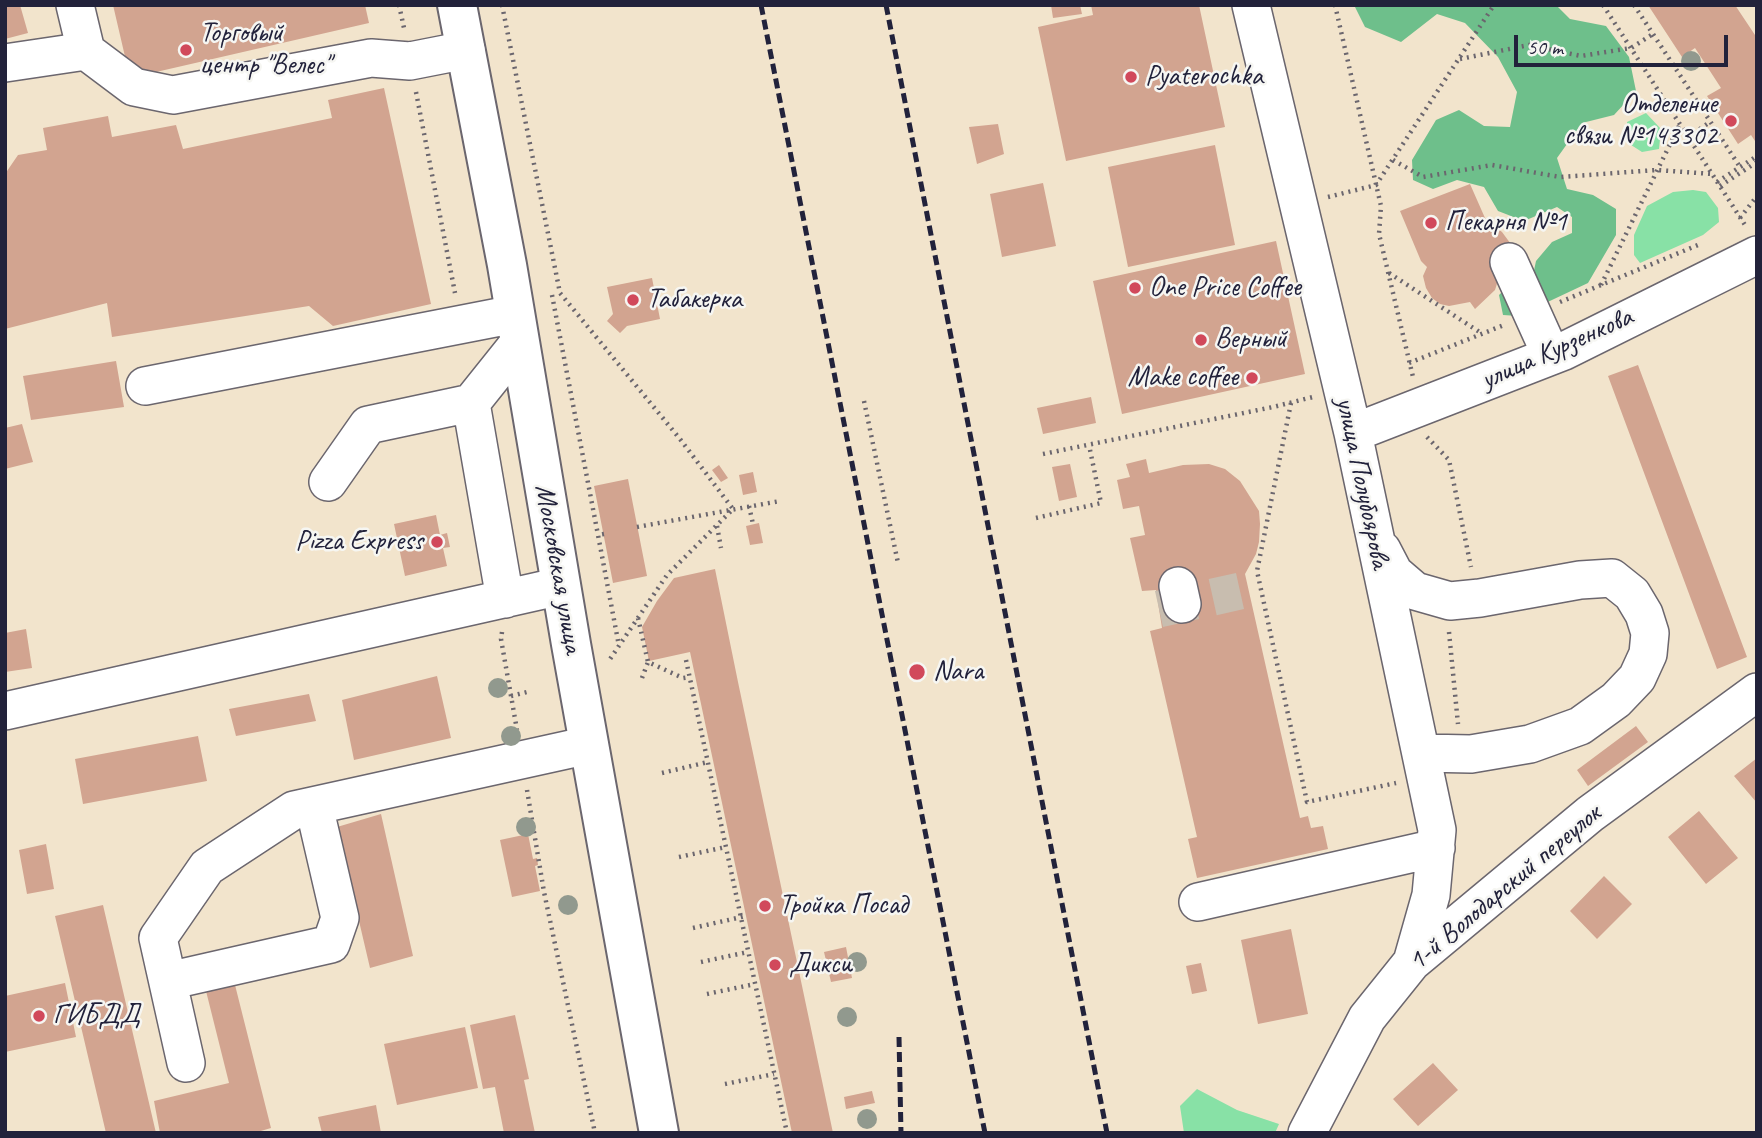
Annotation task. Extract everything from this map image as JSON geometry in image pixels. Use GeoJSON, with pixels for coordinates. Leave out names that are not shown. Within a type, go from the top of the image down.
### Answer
{"type":"FeatureCollection","features":[{"type":"Feature","properties":{"kind":"main road","name":"Московская улица"},"geometry":{"type":"LineString","coordinates":[[457,5],[659,1133]]}},
{"type":"Feature","properties":{"kind":"street"},"geometry":{"type":"LineString","coordinates":[[75,5],[86,51],[134,87],[173,95],[371,58],[410,61],[466,50]]}},
{"type":"Feature","properties":{"kind":"street","name":"улица Полубоярова"},"geometry":{"type":"LineString","coordinates":[[1251,5],[1353,433],[1437,830],[1431,895],[1412,962]]}},
{"type":"Feature","properties":{"kind":"street"},"geometry":{"type":"LineString","coordinates":[[8,69],[86,51]]}},
{"type":"Feature","properties":{"kind":"street","name":"улица Курзенкова"},"geometry":{"type":"LineString","coordinates":[[1353,433],[1551,355],[1745,237]]}},
{"type":"Feature","properties":{"kind":"street"},"geometry":{"type":"LineString","coordinates":[[1509,262],[1551,355]]}},
{"type":"Feature","properties":{"kind":"street"},"geometry":{"type":"LineString","coordinates":[[145,386],[517,329]]}},
{"type":"Feature","properties":{"kind":"street"},"geometry":{"type":"LineString","coordinates":[[505,599],[471,403],[517,329]]}},
{"type":"Feature","properties":{"kind":"street"},"geometry":{"type":"LineString","coordinates":[[328,482],[368,425],[471,403]]}},
{"type":"Feature","properties":{"kind":"street"},"geometry":{"type":"LineString","coordinates":[[1371,519],[1394,573],[1415,591],[1450,601],[1580,580],[1612,578],[1632,594],[1644,614],[1650,633],[1648,654],[1637,678],[1616,700],[1580,726],[1530,744],[1461,754],[1422,753]]}},
{"type":"Feature","properties":{"kind":"street"},"geometry":{"type":"LineString","coordinates":[[5,711],[561,586]]}},
{"type":"Feature","properties":{"kind":"street","name":"1-й Володарский переулок"},"geometry":{"type":"LineString","coordinates":[[1307,1133],[1367,1018],[1412,962],[1590,814],[1757,692]]}},
{"type":"Feature","properties":{"kind":"street"},"geometry":{"type":"LineString","coordinates":[[186,1063],[158,938],[207,867],[294,810],[589,745]]}},
{"type":"Feature","properties":{"kind":"street"},"geometry":{"type":"LineString","coordinates":[[168,981],[331,944],[340,918],[314,806]]}},
{"type":"Feature","properties":{"kind":"street"},"geometry":{"type":"LineString","coordinates":[[1198,902],[1436,848]]}},
{"type":"Feature","properties":{"kind":"path"},"geometry":{"type":"LineString","coordinates":[[399,5],[457,299]]}},
{"type":"Feature","properties":{"kind":"path"},"geometry":{"type":"LineString","coordinates":[[502,5],[560,293],[680,439],[733,509]]}},
{"type":"Feature","properties":{"kind":"path"},"geometry":{"type":"LineString","coordinates":[[1335,5],[1381,206],[1380,234],[1409,363],[1709,240]]}},
{"type":"Feature","properties":{"kind":"path"},"geometry":{"type":"LineString","coordinates":[[1320,199],[1376,185],[1494,5]]}},
{"type":"Feature","properties":{"kind":"path"},"geometry":{"type":"LineString","coordinates":[[1603,5],[1740,218],[1745,237]]}},
{"type":"Feature","properties":{"kind":"path"},"geometry":{"type":"LineString","coordinates":[[1634,5],[1740,167]]}},
{"type":"Feature","properties":{"kind":"path"},"geometry":{"type":"LineString","coordinates":[[1459,59],[1529,45],[1581,56],[1631,48],[1653,33]]}},
{"type":"Feature","properties":{"kind":"path"},"geometry":{"type":"LineString","coordinates":[[1688,137],[1710,122]]}},
{"type":"Feature","properties":{"kind":"path"},"geometry":{"type":"LineString","coordinates":[[1601,286],[1680,124]]}},
{"type":"Feature","properties":{"kind":"path"},"geometry":{"type":"LineString","coordinates":[[1718,184],[1757,156]]}},
{"type":"Feature","properties":{"kind":"path"},"geometry":{"type":"LineString","coordinates":[[1393,160],[1423,177],[1492,165],[1560,177],[1657,170],[1688,170],[1712,174]]}},
{"type":"Feature","properties":{"kind":"path"},"geometry":{"type":"LineString","coordinates":[[1718,184],[1757,162]]}},
{"type":"Feature","properties":{"kind":"path"},"geometry":{"type":"LineString","coordinates":[[1740,218],[1757,196]]}},
{"type":"Feature","properties":{"kind":"path"},"geometry":{"type":"LineString","coordinates":[[1745,237],[1757,220]]}},
{"type":"Feature","properties":{"kind":"path"},"geometry":{"type":"LineString","coordinates":[[1389,273],[1482,334]]}},
{"type":"Feature","properties":{"kind":"path"},"geometry":{"type":"LineString","coordinates":[[552,295],[601,535],[619,646]]}},
{"type":"Feature","properties":{"kind":"path"},"geometry":{"type":"LineString","coordinates":[[1043,454],[1323,394]]}},
{"type":"Feature","properties":{"kind":"path"},"geometry":{"type":"LineString","coordinates":[[863,401],[898,563]]}},
{"type":"Feature","properties":{"kind":"path"},"geometry":{"type":"LineString","coordinates":[[1291,403],[1257,571],[1307,802],[1397,783]]}},
{"type":"Feature","properties":{"kind":"path"},"geometry":{"type":"LineString","coordinates":[[1424,434],[1450,460],[1471,568],[1481,570]]}},
{"type":"Feature","properties":{"kind":"path"},"geometry":{"type":"LineString","coordinates":[[1036,518],[1101,503],[1089,445]]}},
{"type":"Feature","properties":{"kind":"path"},"geometry":{"type":"LineString","coordinates":[[638,527],[780,500]]}},
{"type":"Feature","properties":{"kind":"path"},"geometry":{"type":"LineString","coordinates":[[749,506],[753,524]]}},
{"type":"Feature","properties":{"kind":"path"},"geometry":{"type":"LineString","coordinates":[[607,665],[667,575],[733,509]]}},
{"type":"Feature","properties":{"kind":"path"},"geometry":{"type":"LineString","coordinates":[[716,526],[721,548]]}},
{"type":"Feature","properties":{"kind":"path"},"geometry":{"type":"LineString","coordinates":[[505,599],[501,639],[544,891],[595,1133]]}},
{"type":"Feature","properties":{"kind":"path"},"geometry":{"type":"LineString","coordinates":[[638,618],[648,662],[642,678]]}},
{"type":"Feature","properties":{"kind":"path"},"geometry":{"type":"LineString","coordinates":[[1449,631],[1461,754]]}},
{"type":"Feature","properties":{"kind":"path"},"geometry":{"type":"LineString","coordinates":[[686,660],[726,847],[744,917],[748,952],[787,1133]]}},
{"type":"Feature","properties":{"kind":"path"},"geometry":{"type":"LineString","coordinates":[[648,662],[683,678],[690,677]]}},
{"type":"Feature","properties":{"kind":"path"},"geometry":{"type":"LineString","coordinates":[[511,696],[531,691]]}},
{"type":"Feature","properties":{"kind":"path"},"geometry":{"type":"LineString","coordinates":[[662,772],[708,762]]}},
{"type":"Feature","properties":{"kind":"path"},"geometry":{"type":"LineString","coordinates":[[679,857],[726,847]]}},
{"type":"Feature","properties":{"kind":"path"},"geometry":{"type":"LineString","coordinates":[[786,908],[796,906]]}},
{"type":"Feature","properties":{"kind":"path"},"geometry":{"type":"LineString","coordinates":[[693,928],[744,917]]}},
{"type":"Feature","properties":{"kind":"path"},"geometry":{"type":"LineString","coordinates":[[701,962],[748,952]]}},
{"type":"Feature","properties":{"kind":"path"},"geometry":{"type":"LineString","coordinates":[[707,994],[755,984]]}},
{"type":"Feature","properties":{"kind":"path"},"geometry":{"type":"LineString","coordinates":[[725,1084],[774,1074]]}},
{"type":"Feature","properties":{"kind":"green space"},"geometry":{"type":"Polygon","coordinates":[[[1354,5],[1556,5],[1570,19],[1606,26],[1629,57],[1636,91],[1614,115],[1582,123],[1557,158],[1567,189],[1593,195],[1616,209],[1616,235],[1588,283],[1518,316],[1503,315],[1499,295],[1512,282],[1532,280],[1536,261],[1552,242],[1572,233],[1572,217],[1557,207],[1524,221],[1498,211],[1484,187],[1457,180],[1433,189],[1413,180],[1412,160],[1436,120],[1459,110],[1484,126],[1510,127],[1517,92],[1498,57],[1465,23],[1437,14],[1401,42],[1365,27],[1354,5]]]}},
{"type":"Feature","properties":{"kind":"green space"},"geometry":{"type":"Polygon","coordinates":[[[1646,113],[1661,129],[1659,149],[1642,152],[1628,143],[1627,122],[1646,113]]]}},
{"type":"Feature","properties":{"kind":"green space"},"geometry":{"type":"Polygon","coordinates":[[[1673,192],[1706,192],[1718,208],[1719,222],[1703,235],[1640,263],[1634,255],[1634,235],[1647,206],[1673,192]]]}},
{"type":"Feature","properties":{"kind":"green space"},"geometry":{"type":"Polygon","coordinates":[[[1197,1089],[1237,1110],[1279,1124],[1275,1133],[1184,1133],[1180,1106],[1197,1089]]]}},
{"type":"Feature","properties":{"kind":"building"},"geometry":{"type":"Polygon","coordinates":[[[5,5],[20,5],[28,33],[5,39],[5,5]]]}},
{"type":"Feature","properties":{"kind":"building","name":"Торговый центр \"Велес\""},"geometry":{"type":"Polygon","coordinates":[[[113,5],[365,5],[369,23],[130,78],[113,5]]]}},
{"type":"Feature","properties":{"kind":"building"},"geometry":{"type":"Polygon","coordinates":[[[1051,5],[1080,5],[1082,14],[1053,18],[1051,5]]]}},
{"type":"Feature","properties":{"kind":"building","name":"Pyaterochka"},"geometry":{"type":"Polygon","coordinates":[[[1091,5],[1199,5],[1225,127],[1066,161],[1038,27],[1093,15],[1091,5]]]}},
{"type":"Feature","properties":{"kind":"building"},"geometry":{"type":"Polygon","coordinates":[[[1648,5],[1735,5],[1757,38],[1757,144],[1751,135],[1738,144],[1707,96],[1721,88],[1695,48],[1682,57],[1648,5]]]}},
{"type":"Feature","properties":{"kind":"building"},"geometry":{"type":"Polygon","coordinates":[[[384,88],[431,304],[333,326],[309,306],[112,337],[107,303],[5,329],[5,174],[18,155],[47,150],[43,128],[108,116],[112,137],[176,125],[183,149],[332,118],[328,100],[384,88]]]}},
{"type":"Feature","properties":{"kind":"building"},"geometry":{"type":"Polygon","coordinates":[[[998,124],[1004,154],[977,164],[969,127],[998,124]]]}},
{"type":"Feature","properties":{"kind":"building"},"geometry":{"type":"Polygon","coordinates":[[[1215,145],[1235,245],[1128,267],[1108,167],[1215,145]]]}},
{"type":"Feature","properties":{"kind":"building"},"geometry":{"type":"Polygon","coordinates":[[[1043,183],[1056,246],[1002,257],[990,194],[1043,183]]]}},
{"type":"Feature","properties":{"kind":"building"},"geometry":{"type":"Polygon","coordinates":[[[1470,184],[1485,218],[1502,232],[1516,251],[1500,274],[1495,290],[1475,309],[1470,302],[1449,306],[1432,298],[1423,276],[1427,267],[1421,261],[1400,211],[1470,184]]]}},
{"type":"Feature","properties":{"kind":"building"},"geometry":{"type":"Polygon","coordinates":[[[1276,241],[1305,374],[1122,414],[1093,281],[1276,241]]]}},
{"type":"Feature","properties":{"kind":"building","name":"Табакерка"},"geometry":{"type":"Polygon","coordinates":[[[652,278],[660,319],[627,326],[620,333],[607,321],[613,314],[607,287],[652,278]]]}},
{"type":"Feature","properties":{"kind":"building"},"geometry":{"type":"Polygon","coordinates":[[[116,361],[124,407],[31,420],[23,376],[116,361]]]}},
{"type":"Feature","properties":{"kind":"building"},"geometry":{"type":"Polygon","coordinates":[[[1638,365],[1747,657],[1717,669],[1608,376],[1638,365]]]}},
{"type":"Feature","properties":{"kind":"building"},"geometry":{"type":"Polygon","coordinates":[[[1091,397],[1096,423],[1043,434],[1037,408],[1091,397]]]}},
{"type":"Feature","properties":{"kind":"building"},"geometry":{"type":"Polygon","coordinates":[[[22,424],[33,462],[5,469],[5,428],[22,424]]]}},
{"type":"Feature","properties":{"kind":"building"},"geometry":{"type":"Polygon","coordinates":[[[1146,459],[1149,473],[1183,465],[1209,464],[1225,469],[1240,481],[1259,511],[1259,542],[1245,574],[1300,818],[1308,816],[1311,828],[1323,826],[1328,849],[1197,878],[1188,839],[1197,837],[1150,631],[1162,628],[1156,590],[1142,591],[1130,538],[1145,535],[1139,506],[1123,509],[1117,480],[1130,477],[1126,464],[1146,459]]]}},
{"type":"Feature","properties":{"kind":"building"},"geometry":{"type":"Polygon","coordinates":[[[1070,464],[1077,497],[1059,501],[1052,467],[1070,464]]]}},
{"type":"Feature","properties":{"kind":"building"},"geometry":{"type":"Polygon","coordinates":[[[719,465],[728,478],[721,482],[712,470],[719,465]]]}},
{"type":"Feature","properties":{"kind":"building"},"geometry":{"type":"Polygon","coordinates":[[[753,472],[757,492],[743,495],[739,475],[753,472]]]}},
{"type":"Feature","properties":{"kind":"building"},"geometry":{"type":"Polygon","coordinates":[[[628,479],[647,576],[613,583],[594,486],[628,479]]]}},
{"type":"Feature","properties":{"kind":"building"},"geometry":{"type":"Polygon","coordinates":[[[436,515],[440,535],[447,533],[450,547],[443,548],[447,566],[405,576],[394,524],[436,515]]]}},
{"type":"Feature","properties":{"kind":"building"},"geometry":{"type":"Polygon","coordinates":[[[759,523],[763,543],[750,545],[746,526],[759,523]]]}},
{"type":"Feature","properties":{"kind":"building","name":"Тройка Посад"},"geometry":{"type":"Polygon","coordinates":[[[715,569],[833,1133],[792,1133],[690,652],[649,661],[642,627],[657,601],[674,578],[715,569]]]}},
{"type":"Feature","properties":{"kind":"building"},"geometry":{"type":"Polygon","coordinates":[[[26,629],[32,668],[5,672],[5,633],[26,629]]]}},
{"type":"Feature","properties":{"kind":"building"},"geometry":{"type":"Polygon","coordinates":[[[437,676],[451,738],[354,760],[342,700],[437,676]]]}},
{"type":"Feature","properties":{"kind":"building"},"geometry":{"type":"Polygon","coordinates":[[[309,694],[316,721],[236,736],[229,709],[309,694]]]}},
{"type":"Feature","properties":{"kind":"building"},"geometry":{"type":"Polygon","coordinates":[[[1636,726],[1648,742],[1588,786],[1577,770],[1636,726]]]}},
{"type":"Feature","properties":{"kind":"building"},"geometry":{"type":"Polygon","coordinates":[[[198,736],[207,781],[83,804],[75,759],[198,736]]]}},
{"type":"Feature","properties":{"kind":"building"},"geometry":{"type":"Polygon","coordinates":[[[1757,758],[1757,803],[1734,776],[1757,758]]]}},
{"type":"Feature","properties":{"kind":"building"},"geometry":{"type":"Polygon","coordinates":[[[1699,811],[1738,858],[1706,884],[1668,837],[1699,811]]]}},
{"type":"Feature","properties":{"kind":"building"},"geometry":{"type":"Polygon","coordinates":[[[381,814],[413,956],[370,968],[337,827],[381,814]]]}},
{"type":"Feature","properties":{"kind":"building"},"geometry":{"type":"Polygon","coordinates":[[[528,834],[533,859],[537,858],[538,865],[535,866],[540,891],[512,897],[500,840],[528,834]]]}},
{"type":"Feature","properties":{"kind":"building"},"geometry":{"type":"Polygon","coordinates":[[[46,844],[54,889],[27,894],[19,850],[46,844]]]}},
{"type":"Feature","properties":{"kind":"building"},"geometry":{"type":"Polygon","coordinates":[[[1604,876],[1632,904],[1597,939],[1570,911],[1604,876]]]}},
{"type":"Feature","properties":{"kind":"building"},"geometry":{"type":"Polygon","coordinates":[[[103,905],[156,1133],[106,1133],[55,916],[103,905]]]}},
{"type":"Feature","properties":{"kind":"building"},"geometry":{"type":"Polygon","coordinates":[[[1291,929],[1308,1014],[1258,1024],[1241,940],[1291,929]]]}},
{"type":"Feature","properties":{"kind":"building"},"geometry":{"type":"Polygon","coordinates":[[[846,947],[852,978],[831,982],[824,952],[846,947]]]}},
{"type":"Feature","properties":{"kind":"building"},"geometry":{"type":"Polygon","coordinates":[[[1201,963],[1207,991],[1192,994],[1186,966],[1201,963]]]}},
{"type":"Feature","properties":{"kind":"building"},"geometry":{"type":"Polygon","coordinates":[[[234,981],[271,1128],[254,1133],[160,1133],[154,1101],[229,1083],[205,987],[234,981]]]}},
{"type":"Feature","properties":{"kind":"building","name":"ГИБДД"},"geometry":{"type":"Polygon","coordinates":[[[65,983],[76,1037],[5,1052],[5,996],[65,983]]]}},
{"type":"Feature","properties":{"kind":"building"},"geometry":{"type":"Polygon","coordinates":[[[515,1015],[529,1079],[524,1080],[535,1133],[504,1133],[495,1087],[483,1089],[470,1025],[515,1015]]]}},
{"type":"Feature","properties":{"kind":"building"},"geometry":{"type":"Polygon","coordinates":[[[465,1027],[478,1088],[397,1105],[384,1044],[465,1027]]]}},
{"type":"Feature","properties":{"kind":"building"},"geometry":{"type":"Polygon","coordinates":[[[1433,1063],[1458,1090],[1418,1126],[1393,1099],[1433,1063]]]}},
{"type":"Feature","properties":{"kind":"building"},"geometry":{"type":"Polygon","coordinates":[[[872,1091],[875,1103],[846,1109],[844,1097],[872,1091]]]}},
{"type":"Feature","properties":{"kind":"building"},"geometry":{"type":"Polygon","coordinates":[[[376,1105],[381,1133],[322,1133],[318,1117],[376,1105]]]}},
{"type":"Feature","properties":{"kind":"tunnel"},"geometry":{"type":"LineString","coordinates":[[1159,609],[1240,591]]}},
{"type":"Feature","properties":{"kind":"railway"},"geometry":{"type":"LineString","coordinates":[[761,5],[985,1133]]}},
{"type":"Feature","properties":{"kind":"railway"},"geometry":{"type":"LineString","coordinates":[[886,5],[1107,1133]]}},
{"type":"Feature","properties":{"kind":"railway"},"geometry":{"type":"LineString","coordinates":[[899,1037],[901,1133]]}},
{"type":"Feature","properties":{"kind":"place","name":"Торговый центр \"Велес\""},"geometry":{"type":"Point","coordinates":[186,50]}},
{"type":"Feature","properties":{"kind":"place","name":"Pyaterochka"},"geometry":{"type":"Point","coordinates":[1131,77]}},
{"type":"Feature","properties":{"kind":"place","name":"Отделение связи №143302"},"geometry":{"type":"Point","coordinates":[1731,121]}},
{"type":"Feature","properties":{"kind":"place","name":"Пекарня №1"},"geometry":{"type":"Point","coordinates":[1431,223]}},
{"type":"Feature","properties":{"kind":"place","name":"One Price Coffee"},"geometry":{"type":"Point","coordinates":[1135,288]}},
{"type":"Feature","properties":{"kind":"place","name":"Табакерка"},"geometry":{"type":"Point","coordinates":[633,300]}},
{"type":"Feature","properties":{"kind":"place","name":"Верный"},"geometry":{"type":"Point","coordinates":[1201,340]}},
{"type":"Feature","properties":{"kind":"place","name":"Make coffee"},"geometry":{"type":"Point","coordinates":[1252,378]}},
{"type":"Feature","properties":{"kind":"place","name":"Pizza Express"},"geometry":{"type":"Point","coordinates":[437,542]}},
{"type":"Feature","properties":{"kind":"place","name":"Nara"},"geometry":{"type":"Point","coordinates":[917,672]}},
{"type":"Feature","properties":{"kind":"place","name":"Тройка Посад"},"geometry":{"type":"Point","coordinates":[765,906]}},
{"type":"Feature","properties":{"kind":"place","name":"Дикси"},"geometry":{"type":"Point","coordinates":[775,965]}},
{"type":"Feature","properties":{"kind":"place","name":"ГИБДД"},"geometry":{"type":"Point","coordinates":[39,1016]}}]}
